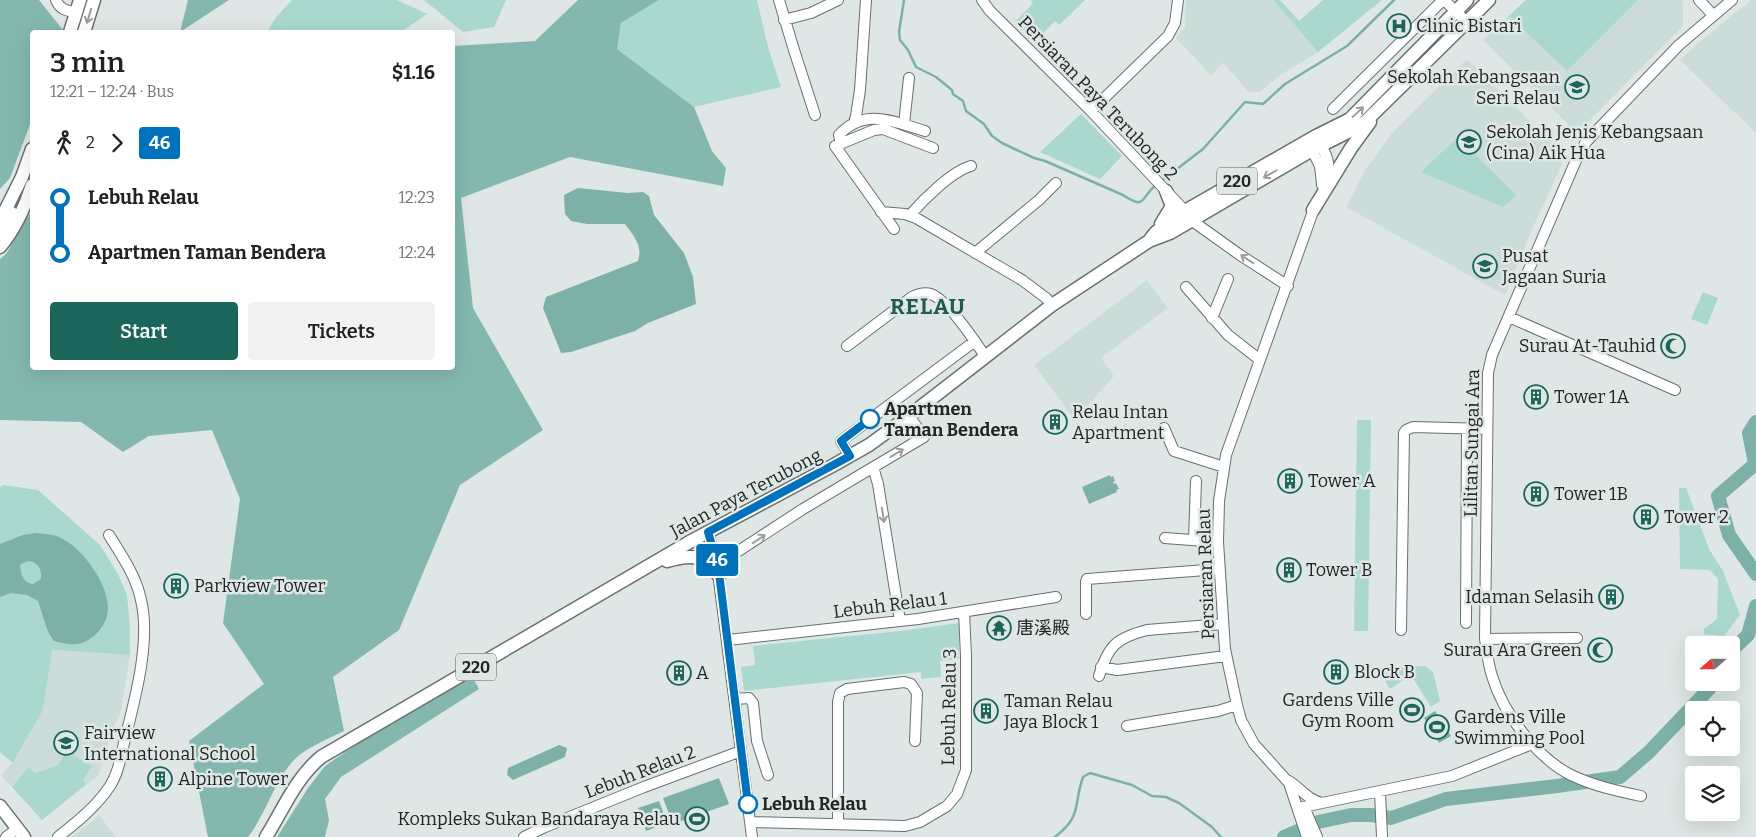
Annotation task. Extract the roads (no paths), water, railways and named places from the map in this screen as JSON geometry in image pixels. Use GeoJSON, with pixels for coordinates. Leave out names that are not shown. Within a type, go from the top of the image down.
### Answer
{"type":"FeatureCollection","features":[{"type":"Feature","properties":{"kind":"main road"},"geometry":{"type":"LineString","coordinates":[[85,30],[94,0]]}},
{"type":"Feature","properties":{"kind":"main road","name":"Jalan Paya Terubong"},"geometry":{"type":"LineString","coordinates":[[266,837],[299,779],[321,757],[708,532],[850,456],[890,431],[1052,305],[1152,237],[1168,234],[1188,216],[1314,143],[1350,119],[1467,0]]}},
{"type":"Feature","properties":{"kind":"main road","name":"Jalan Paya Terubong"},"geometry":{"type":"LineString","coordinates":[[1314,143],[1358,126],[1382,106],[1489,0]]}},
{"type":"Feature","properties":{"kind":"main road"},"geometry":{"type":"LineString","coordinates":[[71,30],[78,6]]}},
{"type":"Feature","properties":{"kind":"main road"},"geometry":{"type":"LineString","coordinates":[[1314,210],[1351,148],[1382,106]]}},
{"type":"Feature","properties":{"kind":"main road"},"geometry":{"type":"LineString","coordinates":[[0,220],[22,177],[30,155]]}},
{"type":"Feature","properties":{"kind":"main road"},"geometry":{"type":"LineString","coordinates":[[0,236],[30,177]]}},
{"type":"Feature","properties":{"kind":"main road"},"geometry":{"type":"LineString","coordinates":[[1152,237],[1172,206],[1164,189]]}},
{"type":"Feature","properties":{"kind":"main road"},"geometry":{"type":"LineString","coordinates":[[0,247],[26,205],[30,192]]}},
{"type":"Feature","properties":{"kind":"main road"},"geometry":{"type":"LineString","coordinates":[[647,567],[690,556],[704,560],[718,570]]}},
{"type":"Feature","properties":{"kind":"main road"},"geometry":{"type":"LineString","coordinates":[[0,806],[21,833]]}},
{"type":"Feature","properties":{"kind":"street"},"geometry":{"type":"LineString","coordinates":[[56,0],[66,11],[78,6]]}},
{"type":"Feature","properties":{"kind":"street"},"geometry":{"type":"LineString","coordinates":[[779,0],[816,114]]}},
{"type":"Feature","properties":{"kind":"street"},"geometry":{"type":"LineString","coordinates":[[784,20],[811,13],[838,0]]}},
{"type":"Feature","properties":{"kind":"street"},"geometry":{"type":"LineString","coordinates":[[854,123],[860,90],[866,0]]}},
{"type":"Feature","properties":{"kind":"street","name":"Persiaran Paya Terubong 2"},"geometry":{"type":"LineString","coordinates":[[982,0],[990,11],[1091,111],[1188,216],[1240,255],[1288,286]]}},
{"type":"Feature","properties":{"kind":"street"},"geometry":{"type":"LineString","coordinates":[[1091,111],[1168,36],[1175,23],[1178,0]]}},
{"type":"Feature","properties":{"kind":"street"},"geometry":{"type":"LineString","coordinates":[[1333,109],[1444,0],[1467,22]]}},
{"type":"Feature","properties":{"kind":"street"},"geometry":{"type":"LineString","coordinates":[[1699,0],[1713,15]]}},
{"type":"Feature","properties":{"kind":"street","name":"Lilitan Sungai Ara"},"geometry":{"type":"LineString","coordinates":[[1641,796],[1592,784],[1570,774],[1548,760],[1532,744],[1499,695],[1490,668],[1485,639],[1489,366],[1577,158],[1586,142],[1679,44],[1732,0]]}},
{"type":"Feature","properties":{"kind":"street"},"geometry":{"type":"LineString","coordinates":[[904,124],[909,78]]}},
{"type":"Feature","properties":{"kind":"street"},"geometry":{"type":"LineString","coordinates":[[894,229],[838,145],[839,136],[854,123],[878,118],[925,131]]}},
{"type":"Feature","properties":{"kind":"street"},"geometry":{"type":"LineString","coordinates":[[838,145],[874,130],[883,130],[933,148]]}},
{"type":"Feature","properties":{"kind":"street","name":"Persiaran Relau"},"geometry":{"type":"LineString","coordinates":[[1301,808],[1292,789],[1284,778],[1254,744],[1237,705],[1226,656],[1218,542],[1219,501],[1224,468],[1232,439],[1288,286],[1322,185],[1328,173],[1329,167],[1314,143]]}},
{"type":"Feature","properties":{"kind":"street"},"geometry":{"type":"LineString","coordinates":[[910,215],[924,199],[960,170],[971,166]]}},
{"type":"Feature","properties":{"kind":"street"},"geometry":{"type":"LineString","coordinates":[[975,253],[1039,200],[1056,183]]}},
{"type":"Feature","properties":{"kind":"street"},"geometry":{"type":"LineString","coordinates":[[881,212],[910,215],[1034,289],[1052,305]]}},
{"type":"Feature","properties":{"kind":"street"},"geometry":{"type":"LineString","coordinates":[[1212,318],[1228,279]]}},
{"type":"Feature","properties":{"kind":"street"},"geometry":{"type":"LineString","coordinates":[[1186,287],[1228,335],[1260,360]]}},
{"type":"Feature","properties":{"kind":"street"},"geometry":{"type":"LineString","coordinates":[[847,346],[912,297],[924,293],[931,294],[941,300],[985,356]]}},
{"type":"Feature","properties":{"kind":"street"},"geometry":{"type":"LineString","coordinates":[[1509,317],[1675,390]]}},
{"type":"Feature","properties":{"kind":"street","name":"Jalan Paya Terubong"},"geometry":{"type":"LineString","coordinates":[[850,456],[841,441],[975,341]]}},
{"type":"Feature","properties":{"kind":"street"},"geometry":{"type":"LineString","coordinates":[[718,570],[803,509],[924,437],[909,416]]}},
{"type":"Feature","properties":{"kind":"street"},"geometry":{"type":"LineString","coordinates":[[1401,630],[1404,433],[1412,427],[1487,429]]}},
{"type":"Feature","properties":{"kind":"street"},"geometry":{"type":"LineString","coordinates":[[1164,428],[1174,451],[1224,468]]}},
{"type":"Feature","properties":{"kind":"street","name":"Lilitan Sungai Ara"},"geometry":{"type":"LineString","coordinates":[[1466,623],[1467,429]]}},
{"type":"Feature","properties":{"kind":"street"},"geometry":{"type":"LineString","coordinates":[[872,467],[878,484],[900,622]]}},
{"type":"Feature","properties":{"kind":"street"},"geometry":{"type":"LineString","coordinates":[[1194,540],[1196,482]]}},
{"type":"Feature","properties":{"kind":"street"},"geometry":{"type":"LineString","coordinates":[[708,532],[718,570],[752,837]]}},
{"type":"Feature","properties":{"kind":"street"},"geometry":{"type":"LineString","coordinates":[[58,837],[94,807],[111,784],[122,756],[142,656],[144,623],[141,599],[137,586],[124,560],[109,536]]}},
{"type":"Feature","properties":{"kind":"street"},"geometry":{"type":"LineString","coordinates":[[1165,538],[1218,542]]}},
{"type":"Feature","properties":{"kind":"street"},"geometry":{"type":"LineString","coordinates":[[1086,614],[1087,579],[1219,569]]}},
{"type":"Feature","properties":{"kind":"street","name":"Lebuh Relau 1"},"geometry":{"type":"LineString","coordinates":[[728,640],[900,622],[1056,598]]}},
{"type":"Feature","properties":{"kind":"street","name":"Lebuh Relau 3"},"geometry":{"type":"LineString","coordinates":[[750,822],[877,826],[912,824],[947,806],[956,794],[966,770],[964,612]]}},
{"type":"Feature","properties":{"kind":"street"},"geometry":{"type":"LineString","coordinates":[[1223,624],[1147,630],[1139,633],[1114,645],[1108,651],[1100,672],[1226,656]]}},
{"type":"Feature","properties":{"kind":"street"},"geometry":{"type":"LineString","coordinates":[[1485,639],[1577,638]]}},
{"type":"Feature","properties":{"kind":"street"},"geometry":{"type":"LineString","coordinates":[[838,824],[838,702],[840,692],[847,689],[904,682],[911,684],[916,693],[915,741]]}},
{"type":"Feature","properties":{"kind":"street"},"geometry":{"type":"LineString","coordinates":[[735,699],[749,698],[753,703],[757,741],[768,775]]}},
{"type":"Feature","properties":{"kind":"street"},"geometry":{"type":"LineString","coordinates":[[1127,726],[1218,711],[1237,705]]}},
{"type":"Feature","properties":{"kind":"street"},"geometry":{"type":"LineString","coordinates":[[1301,808],[1458,774],[1532,744]]}},
{"type":"Feature","properties":{"kind":"street","name":"Lebuh Relau 2"},"geometry":{"type":"LineString","coordinates":[[524,837],[620,797],[741,751]]}},
{"type":"Feature","properties":{"kind":"street"},"geometry":{"type":"LineString","coordinates":[[1284,778],[1310,799],[1322,804]]}},
{"type":"Feature","properties":{"kind":"street"},"geometry":{"type":"LineString","coordinates":[[1380,792],[1382,837]]}},
{"type":"Feature","properties":{"kind":"street"},"geometry":{"type":"LineString","coordinates":[[1301,808],[1307,837]]}},
{"type":"Feature","properties":{"kind":"street"},"geometry":{"type":"LineString","coordinates":[[1301,808],[1317,837]]}},
{"type":"Feature","properties":{"kind":"street"},"geometry":{"type":"LineString","coordinates":[[6,837],[21,833]]}},
{"type":"Feature","properties":{"kind":"waterway"},"geometry":{"type":"LineString","coordinates":[[904,0],[899,32],[900,40],[908,50],[916,67],[936,77],[952,90],[953,94],[963,101],[966,111],[984,124],[992,136],[1002,143],[1034,158],[1045,161],[1136,202],[1143,200],[1156,185]]}},
{"type":"Feature","properties":{"kind":"waterway"},"geometry":{"type":"LineString","coordinates":[[1160,182],[1203,149],[1245,102],[1263,104],[1285,84],[1347,46],[1394,0]]}},
{"type":"Feature","properties":{"kind":"waterway"},"geometry":{"type":"LineString","coordinates":[[1756,422],[1749,433],[1755,464],[1718,496],[1729,535],[1756,574]]}},
{"type":"Feature","properties":{"kind":"waterway"},"geometry":{"type":"LineString","coordinates":[[1740,643],[1748,635],[1756,606]]}},
{"type":"Feature","properties":{"kind":"waterway"},"geometry":{"type":"LineString","coordinates":[[1318,822],[1351,815],[1391,818],[1446,799],[1620,777],[1649,752],[1707,691]]}},
{"type":"Feature","properties":{"kind":"waterway"},"geometry":{"type":"LineString","coordinates":[[1055,837],[1074,816],[1083,777],[1090,773],[1132,785],[1152,796],[1166,797],[1179,803],[1212,827],[1221,837]]}},
{"type":"Feature","properties":{"kind":"waterway"},"geometry":{"type":"LineString","coordinates":[[1284,837],[1298,831]]}},
{"type":"Feature","properties":{"kind":"place","name":"Clinic Bistari"},"geometry":{"type":"Point","coordinates":[1399,26]}},
{"type":"Feature","properties":{"kind":"place","name":"Sekolah Kebangsaan Seri Relau"},"geometry":{"type":"Point","coordinates":[1577,87]}},
{"type":"Feature","properties":{"kind":"place","name":"Sekolah Jenis Kebangsaan (Cina) Aik Hua"},"geometry":{"type":"Point","coordinates":[1469,142]}},
{"type":"Feature","properties":{"kind":"place","name":"Pusat Jagaan Suria"},"geometry":{"type":"Point","coordinates":[1485,266]}},
{"type":"Feature","properties":{"kind":"place","name":"Surau At-Tauhid"},"geometry":{"type":"Point","coordinates":[1673,346]}},
{"type":"Feature","properties":{"kind":"place","name":"Tower 1A"},"geometry":{"type":"Point","coordinates":[1536,397]}},
{"type":"Feature","properties":{"kind":"place","name":"Apartmen Taman Bendera"},"geometry":{"type":"Point","coordinates":[870,419]}},
{"type":"Feature","properties":{"kind":"place","name":"Relau Intan Apartment"},"geometry":{"type":"Point","coordinates":[1055,422]}},
{"type":"Feature","properties":{"kind":"place","name":"Tower A"},"geometry":{"type":"Point","coordinates":[1290,481]}},
{"type":"Feature","properties":{"kind":"place","name":"Tower 1B"},"geometry":{"type":"Point","coordinates":[1536,494]}},
{"type":"Feature","properties":{"kind":"place","name":"Tower 2"},"geometry":{"type":"Point","coordinates":[1646,517]}},
{"type":"Feature","properties":{"kind":"place","name":"Tower B"},"geometry":{"type":"Point","coordinates":[1289,570]}},
{"type":"Feature","properties":{"kind":"place","name":"Parkview Tower"},"geometry":{"type":"Point","coordinates":[176,586]}},
{"type":"Feature","properties":{"kind":"place","name":"Idaman Selasih"},"geometry":{"type":"Point","coordinates":[1611,597]}},
{"type":"Feature","properties":{"kind":"place","name":"唐溪殿"},"geometry":{"type":"Point","coordinates":[999,628]}},
{"type":"Feature","properties":{"kind":"place","name":"Surau Ara Green"},"geometry":{"type":"Point","coordinates":[1600,650]}},
{"type":"Feature","properties":{"kind":"place","name":"Block B"},"geometry":{"type":"Point","coordinates":[1336,672]}},
{"type":"Feature","properties":{"kind":"place","name":"A"},"geometry":{"type":"Point","coordinates":[679,673]}},
{"type":"Feature","properties":{"kind":"place","name":"Gardens Ville Gym Room"},"geometry":{"type":"Point","coordinates":[1412,710]}},
{"type":"Feature","properties":{"kind":"place","name":"Taman Relau Jaya Block 1"},"geometry":{"type":"Point","coordinates":[986,711]}},
{"type":"Feature","properties":{"kind":"place","name":"Gardens Ville Swimming Pool"},"geometry":{"type":"Point","coordinates":[1437,727]}},
{"type":"Feature","properties":{"kind":"place","name":"Fairview International School"},"geometry":{"type":"Point","coordinates":[66,743]}},
{"type":"Feature","properties":{"kind":"place","name":"Alpine Tower"},"geometry":{"type":"Point","coordinates":[160,779]}},
{"type":"Feature","properties":{"kind":"place","name":"Lebuh Relau"},"geometry":{"type":"Point","coordinates":[748,804]}},
{"type":"Feature","properties":{"kind":"place","name":"Kompleks Sukan Bandaraya Relau"},"geometry":{"type":"Point","coordinates":[697,819]}},
{"type":"Feature","properties":{"kind":"district","name":"RELAU"},"geometry":{"type":"Point","coordinates":[928,306]}}]}
